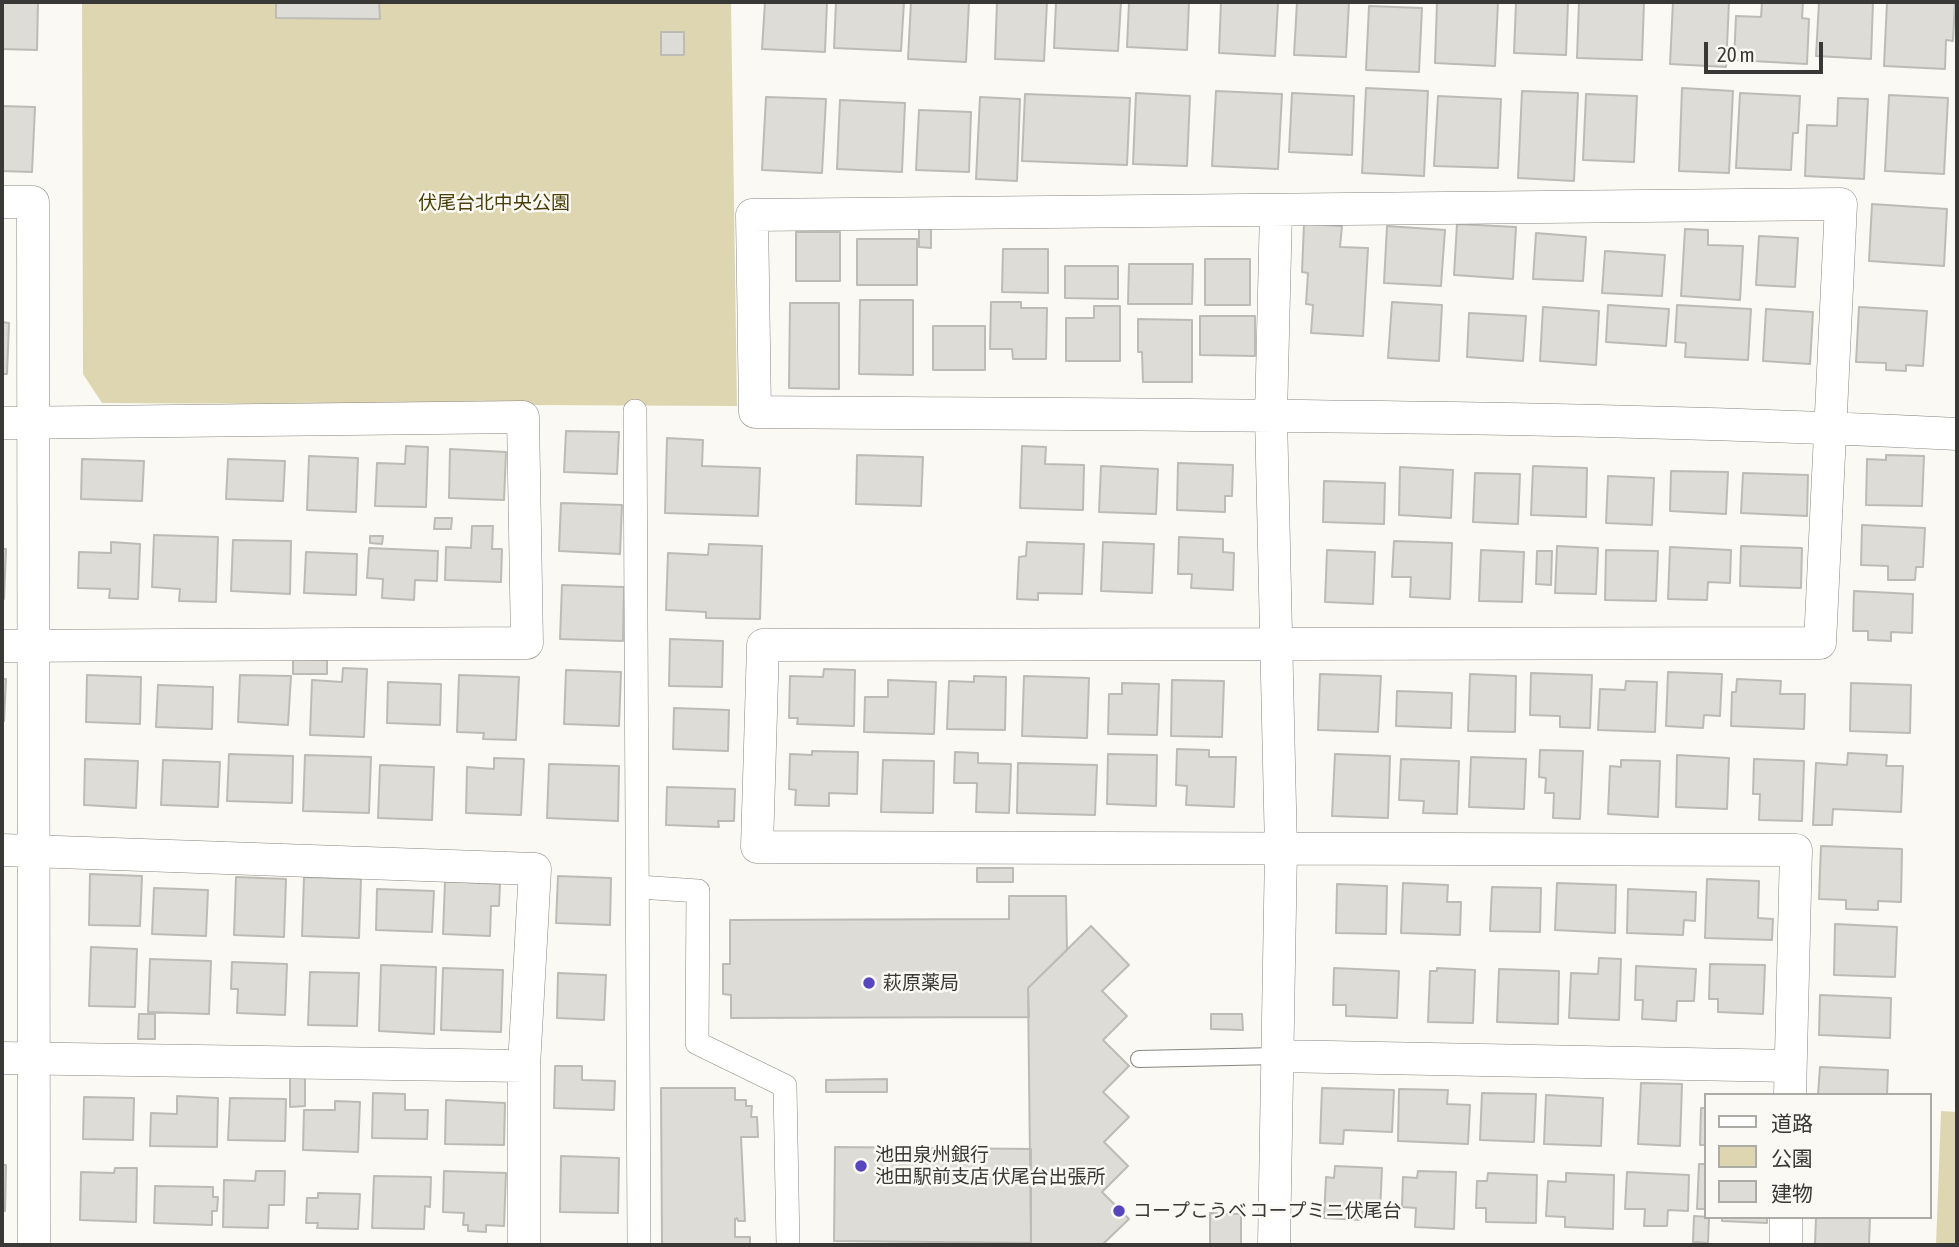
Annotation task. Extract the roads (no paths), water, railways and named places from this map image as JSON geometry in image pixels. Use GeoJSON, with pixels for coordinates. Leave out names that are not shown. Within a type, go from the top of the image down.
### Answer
{"type":"FeatureCollection","features":[{"type":"Feature","properties":{"kind":"street"},"geometry":{"type":"LineString","coordinates":[[2,202],[33,202],[34,1245]]}},
{"type":"Feature","properties":{"kind":"street"},"geometry":{"type":"LineString","coordinates":[[1277,1056],[1790,1080],[1796,850],[757,847],[763,645],[1820,643],[1831,428],[1841,204],[752,215],[755,412],[1271,416],[1831,428],[1957,434]]}},
{"type":"Feature","properties":{"kind":"street"},"geometry":{"type":"LineString","coordinates":[[1275,1245],[1281,850],[1271,416],[1276,210]]}},
{"type":"Feature","properties":{"kind":"street"},"geometry":{"type":"LineString","coordinates":[[635,411],[639,1245]]}},
{"type":"Feature","properties":{"kind":"street"},"geometry":{"type":"LineString","coordinates":[[2,423],[523,416],[527,643],[2,646]]}},
{"type":"Feature","properties":{"kind":"street"},"geometry":{"type":"LineString","coordinates":[[2,850],[535,869],[524,1066],[524,1245]]}},
{"type":"Feature","properties":{"kind":"street"},"geometry":{"type":"LineString","coordinates":[[639,887],[698,891],[697,1043],[785,1086],[788,1245]]}},
{"type":"Feature","properties":{"kind":"street"},"geometry":{"type":"LineString","coordinates":[[2,1058],[524,1066]]}},
{"type":"Feature","properties":{"kind":"street"},"geometry":{"type":"LineString","coordinates":[[1786,1219],[1786,1245]]}},
{"type":"Feature","properties":{"kind":"lane"},"geometry":{"type":"LineString","coordinates":[[1139,1059],[1277,1056]]}},
{"type":"Feature","properties":{"kind":"place","name":"萩原薬局"},"geometry":{"type":"Point","coordinates":[869,983]}},
{"type":"Feature","properties":{"kind":"place","name":"池田泉州銀行 池田駅前支店 伏尾台出張所"},"geometry":{"type":"Point","coordinates":[861,1166]}},
{"type":"Feature","properties":{"kind":"place","name":"コープこうべ コープミニ伏尾台"},"geometry":{"type":"Point","coordinates":[1119,1211]}},
{"type":"Feature","properties":{"kind":"park label","name":"伏尾台北中央公園"},"geometry":{"type":"Point","coordinates":[494,203]}}]}
